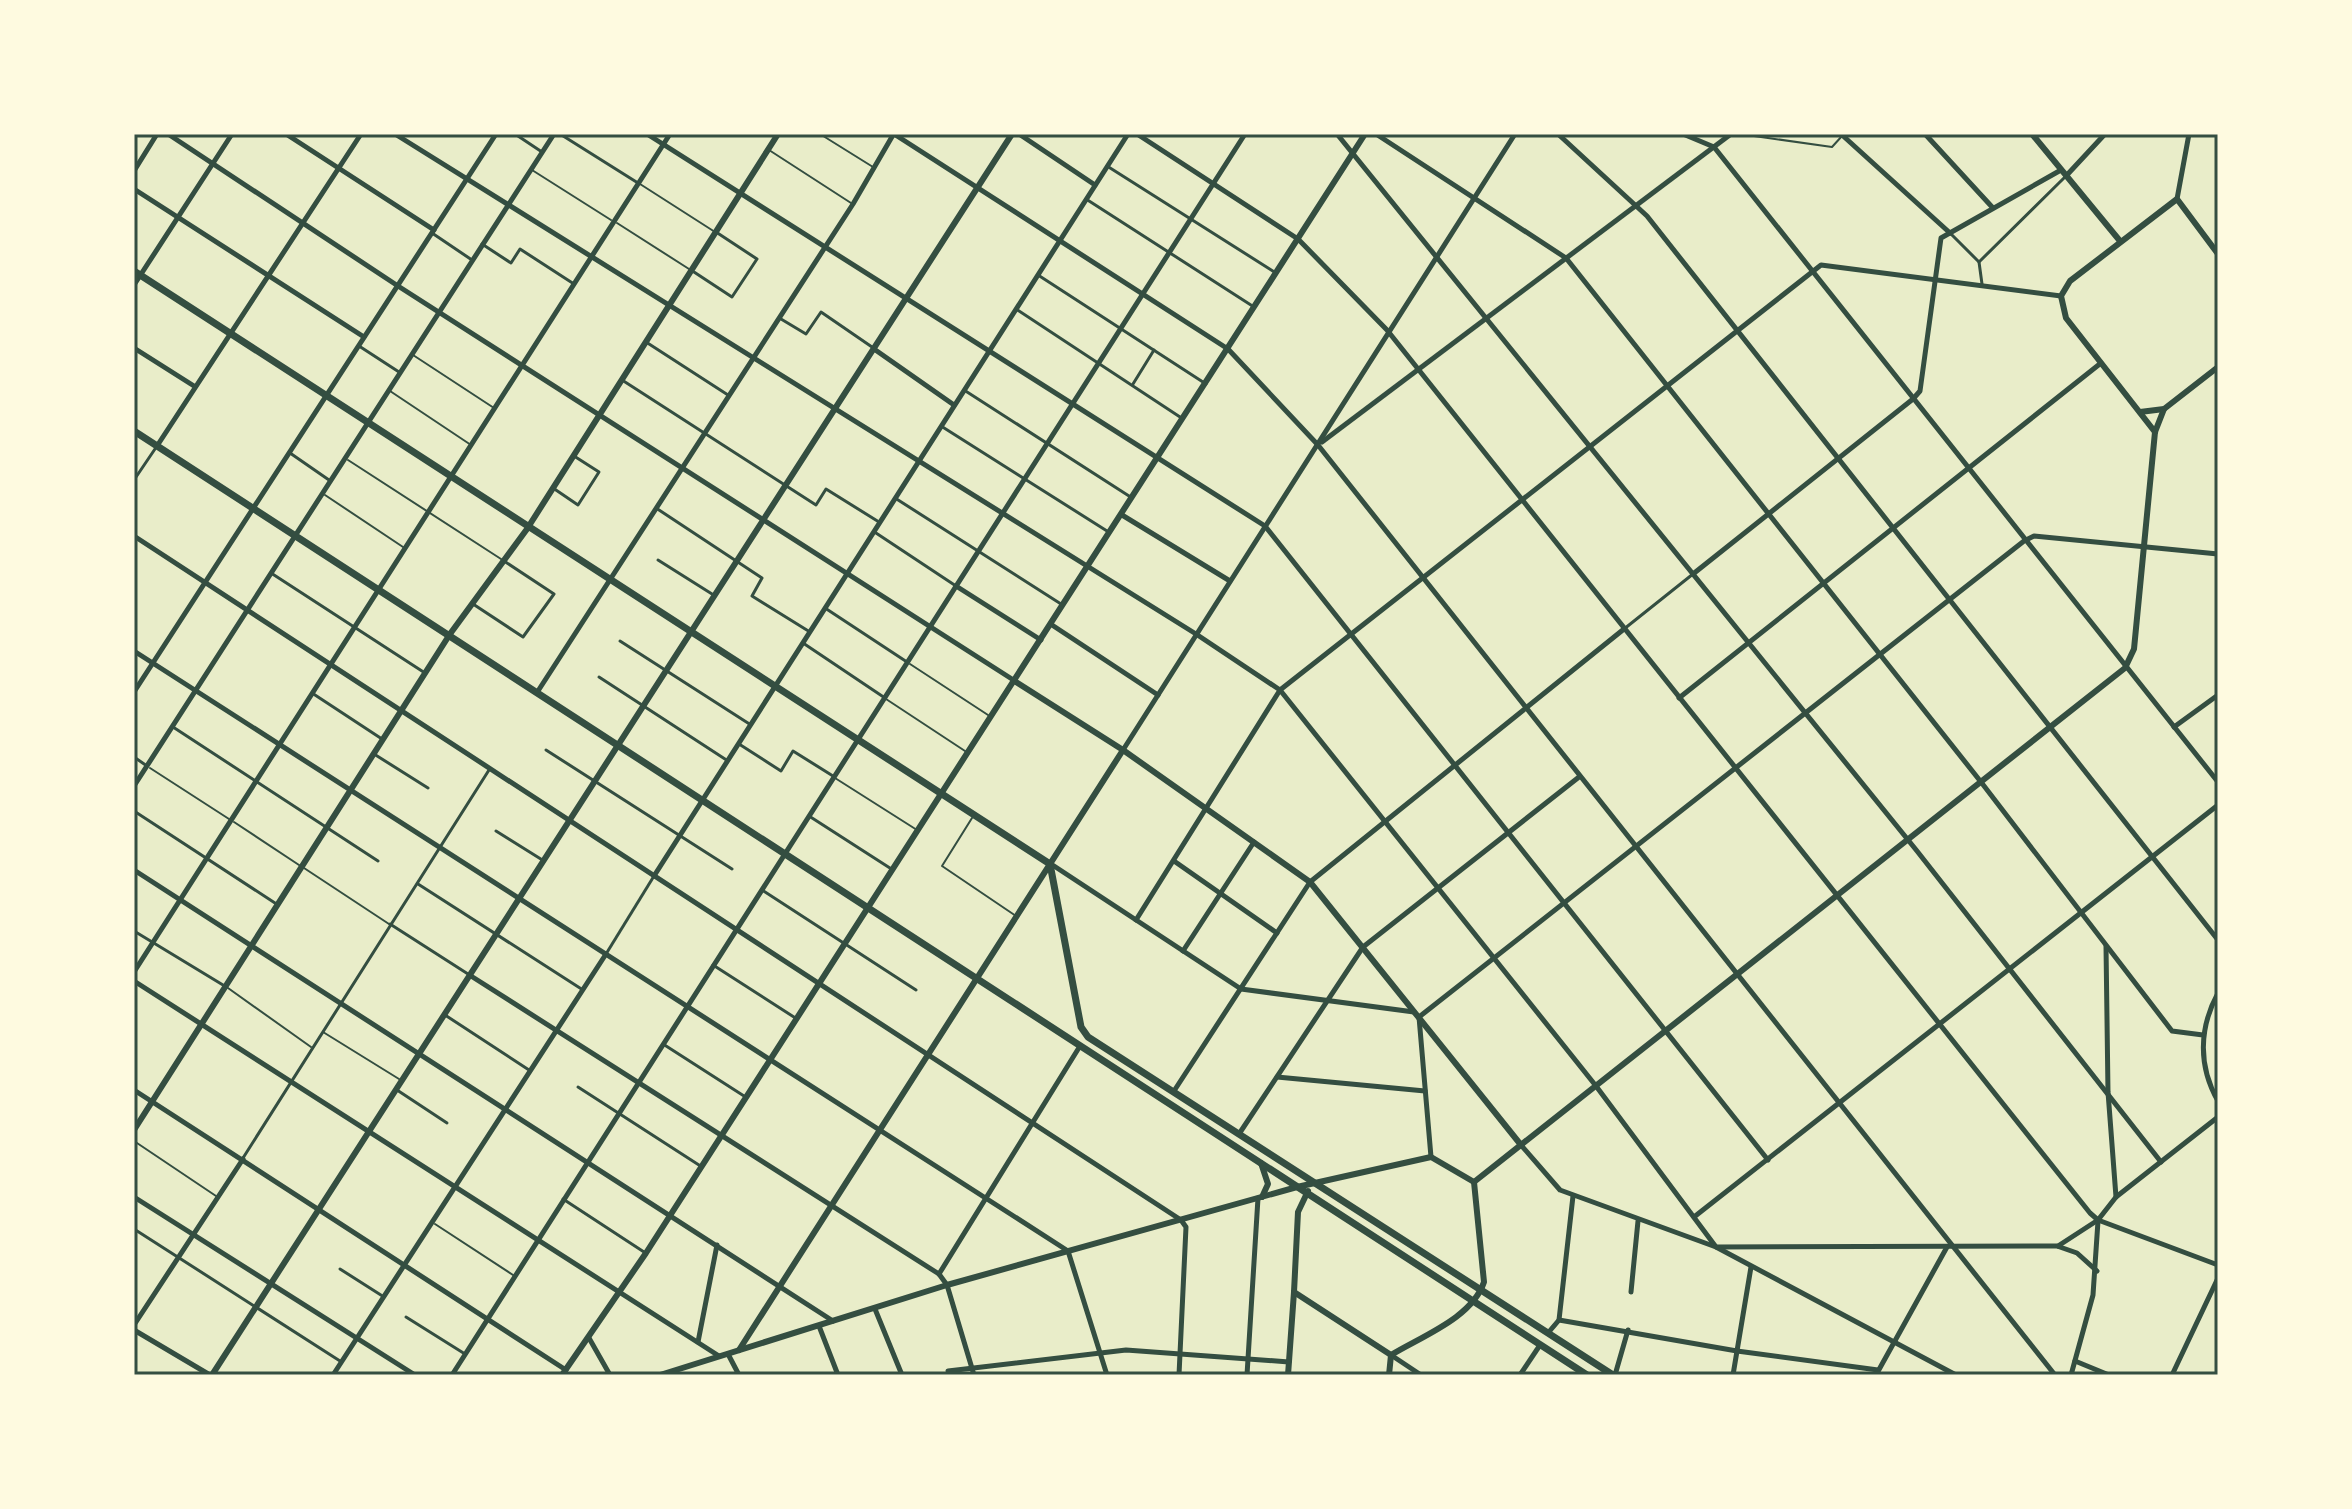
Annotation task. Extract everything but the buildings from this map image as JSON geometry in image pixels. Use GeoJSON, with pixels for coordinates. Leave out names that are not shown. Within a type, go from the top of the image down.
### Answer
{"type":"FeatureCollection","features":[{"type":"Feature","properties":{"kind":"main road"},"geometry":{"type":"LineString","coordinates":[[134,1130],[450,634],[527,529],[778,134]]}},
{"type":"Feature","properties":{"kind":"main road"},"geometry":{"type":"LineString","coordinates":[[211,1375],[1012,134]]}},
{"type":"Feature","properties":{"kind":"main road"},"geometry":{"type":"LineString","coordinates":[[564,1372],[671,1216],[1365,134]]}},
{"type":"Feature","properties":{"kind":"main road"},"geometry":{"type":"LineString","coordinates":[[2032,134],[2120,241]]}},
{"type":"Feature","properties":{"kind":"main road"},"geometry":{"type":"LineString","coordinates":[[2155,432],[2066,318],[2061,296],[2070,281],[2177,199],[2218,254]]}},
{"type":"Feature","properties":{"kind":"main road"},"geometry":{"type":"LineString","coordinates":[[137,273],[527,529],[1050,864],[1081,1027],[1088,1037],[1614,1375]]}},
{"type":"Feature","properties":{"kind":"main road"},"geometry":{"type":"LineString","coordinates":[[1474,1182],[2125,668],[2134,649],[2147,546],[2155,432],[2164,409],[2218,367]]}},
{"type":"Feature","properties":{"kind":"main road"},"geometry":{"type":"LineString","coordinates":[[2210,373],[2218,379]]}},
{"type":"Feature","properties":{"kind":"main road"},"geometry":{"type":"LineString","coordinates":[[2140,412],[2164,409]]}},
{"type":"Feature","properties":{"kind":"main road"},"geometry":{"type":"LineString","coordinates":[[134,431],[1587,1375]]}},
{"type":"Feature","properties":{"kind":"main road"},"geometry":{"type":"LineString","coordinates":[[1016,682],[1123,750],[1310,882],[1521,1145]]}},
{"type":"Feature","properties":{"kind":"main road"},"geometry":{"type":"LineString","coordinates":[[739,1350],[1123,750]]}},
{"type":"Feature","properties":{"kind":"main road"},"geometry":{"type":"LineString","coordinates":[[660,1375],[947,1285],[1297,1187],[1431,1157],[1474,1182]]}},
{"type":"Feature","properties":{"kind":"main road"},"geometry":{"type":"LineString","coordinates":[[1260,1197],[1268,1184],[1261,1163]]}},
{"type":"Feature","properties":{"kind":"main road"},"geometry":{"type":"LineString","coordinates":[[1391,1355],[1474,1302],[1482,1290],[1484,1282],[1474,1182]]}},
{"type":"Feature","properties":{"kind":"main road"},"geometry":{"type":"LineString","coordinates":[[1288,1375],[1298,1212],[1316,1183]]}},
{"type":"Feature","properties":{"kind":"main road"},"geometry":{"type":"LineString","coordinates":[[1294,1292],[1391,1355]]}},
{"type":"Feature","properties":{"kind":"main road"},"geometry":{"type":"LineString","coordinates":[[1389,1375],[1391,1355]]}},
{"type":"Feature","properties":{"kind":"street"},"geometry":{"type":"LineString","coordinates":[[134,171],[157,134]]}},
{"type":"Feature","properties":{"kind":"street"},"geometry":{"type":"LineString","coordinates":[[168,134],[520,365],[1016,682]]}},
{"type":"Feature","properties":{"kind":"street"},"geometry":{"type":"LineString","coordinates":[[134,285],[137,273],[232,134]]}},
{"type":"Feature","properties":{"kind":"street"},"geometry":{"type":"LineString","coordinates":[[286,134],[472,260]]}},
{"type":"Feature","properties":{"kind":"street"},"geometry":{"type":"LineString","coordinates":[[134,480],[361,134]]}},
{"type":"Feature","properties":{"kind":"street"},"geometry":{"type":"LineString","coordinates":[[395,134],[1196,634],[1280,690],[1436,890],[1596,1086],[1716,1247]]}},
{"type":"Feature","properties":{"kind":"street"},"geometry":{"type":"LineString","coordinates":[[134,692],[496,134]]}},
{"type":"Feature","properties":{"kind":"street"},"geometry":{"type":"LineString","coordinates":[[515,134],[542,152]]}},
{"type":"Feature","properties":{"kind":"street"},"geometry":{"type":"LineString","coordinates":[[134,786],[321,492],[542,152],[557,134],[639,183]]}},
{"type":"Feature","properties":{"kind":"street"},"geometry":{"type":"LineString","coordinates":[[647,134],[1265,526],[1768,1160]]}},
{"type":"Feature","properties":{"kind":"street"},"geometry":{"type":"LineString","coordinates":[[134,972],[670,134]]}},
{"type":"Feature","properties":{"kind":"street"},"geometry":{"type":"LineString","coordinates":[[538,691],[853,204],[894,139],[894,134],[1228,349],[1318,445],[2055,1375]]}},
{"type":"Feature","properties":{"kind":"street"},"geometry":{"type":"LineString","coordinates":[[1019,134],[1095,185]]}},
{"type":"Feature","properties":{"kind":"street"},"geometry":{"type":"LineString","coordinates":[[333,1375],[507,1110],[1128,134]]}},
{"type":"Feature","properties":{"kind":"street"},"geometry":{"type":"LineString","coordinates":[[1137,134],[1298,239],[1387,330],[2098,1220],[2218,1265]]}},
{"type":"Feature","properties":{"kind":"street"},"geometry":{"type":"LineString","coordinates":[[452,1375],[1245,134]]}},
{"type":"Feature","properties":{"kind":"street"},"geometry":{"type":"LineString","coordinates":[[1337,134],[1908,840],[2161,1162]]}},
{"type":"Feature","properties":{"kind":"street"},"geometry":{"type":"LineString","coordinates":[[1376,134],[1566,258],[1981,782],[2172,1031],[2203,1035]]}},
{"type":"Feature","properties":{"kind":"street"},"geometry":{"type":"LineString","coordinates":[[1123,750],[1318,445],[1387,330],[1515,134]]}},
{"type":"Feature","properties":{"kind":"street"},"geometry":{"type":"LineString","coordinates":[[1558,134],[1636,205],[2218,940]]}},
{"type":"Feature","properties":{"kind":"street"},"geometry":{"type":"LineString","coordinates":[[1683,134],[1714,147],[2218,782]]}},
{"type":"Feature","properties":{"kind":"street"},"geometry":{"type":"LineString","coordinates":[[1318,445],[1731,134]]}},
{"type":"Feature","properties":{"kind":"street"},"geometry":{"type":"LineString","coordinates":[[1925,134],[1993,208]]}},
{"type":"Feature","properties":{"kind":"street"},"geometry":{"type":"LineString","coordinates":[[1979,262],[2105,134]]}},
{"type":"Feature","properties":{"kind":"street"},"geometry":{"type":"LineString","coordinates":[[2177,199],[2189,134]]}},
{"type":"Feature","properties":{"kind":"street"},"geometry":{"type":"LineString","coordinates":[[1842,135],[1979,262],[1983,288]]}},
{"type":"Feature","properties":{"kind":"street"},"geometry":{"type":"LineString","coordinates":[[1107,166],[1276,273]]}},
{"type":"Feature","properties":{"kind":"street"},"geometry":{"type":"LineString","coordinates":[[1174,1091],[1310,882],[1913,399],[1920,391],[1941,238],[2064,173]]}},
{"type":"Feature","properties":{"kind":"street"},"geometry":{"type":"LineString","coordinates":[[134,189],[364,337]]}},
{"type":"Feature","properties":{"kind":"street"},"geometry":{"type":"LineString","coordinates":[[1086,199],[1254,307]]}},
{"type":"Feature","properties":{"kind":"street"},"geometry":{"type":"LineString","coordinates":[[691,270],[732,297],[757,259],[716,232]]}},
{"type":"Feature","properties":{"kind":"street"},"geometry":{"type":"LineString","coordinates":[[482,244],[511,263],[520,249],[574,284]]}},
{"type":"Feature","properties":{"kind":"street"},"geometry":{"type":"LineString","coordinates":[[1136,920],[1280,690],[1813,270],[1821,265],[2061,296]]}},
{"type":"Feature","properties":{"kind":"street"},"geometry":{"type":"LineString","coordinates":[[1038,275],[1206,384]]}},
{"type":"Feature","properties":{"kind":"street"},"geometry":{"type":"LineString","coordinates":[[1016,309],[1183,419]]}},
{"type":"Feature","properties":{"kind":"street"},"geometry":{"type":"LineString","coordinates":[[778,317],[806,334],[821,312],[954,405]]}},
{"type":"Feature","properties":{"kind":"street"},"geometry":{"type":"LineString","coordinates":[[646,342],[728,395]]}},
{"type":"Feature","properties":{"kind":"street"},"geometry":{"type":"LineString","coordinates":[[359,346],[400,373]]}},
{"type":"Feature","properties":{"kind":"street"},"geometry":{"type":"LineString","coordinates":[[134,348],[194,386]]}},
{"type":"Feature","properties":{"kind":"street"},"geometry":{"type":"LineString","coordinates":[[1132,385],[1154,350]]}},
{"type":"Feature","properties":{"kind":"street"},"geometry":{"type":"LineString","coordinates":[[1679,698],[2101,363]]}},
{"type":"Feature","properties":{"kind":"street"},"geometry":{"type":"LineString","coordinates":[[622,380],[816,505],[826,489],[880,523]]}},
{"type":"Feature","properties":{"kind":"street"},"geometry":{"type":"LineString","coordinates":[[964,390],[1133,498]]}},
{"type":"Feature","properties":{"kind":"street"},"geometry":{"type":"LineString","coordinates":[[941,426],[1110,533]]}},
{"type":"Feature","properties":{"kind":"street"},"geometry":{"type":"LineString","coordinates":[[290,453],[329,480]]}},
{"type":"Feature","properties":{"kind":"street"},"geometry":{"type":"LineString","coordinates":[[553,488],[578,505],[599,472],[574,456]]}},
{"type":"Feature","properties":{"kind":"street"},"geometry":{"type":"LineString","coordinates":[[895,498],[1064,606]]}},
{"type":"Feature","properties":{"kind":"street"},"geometry":{"type":"LineString","coordinates":[[656,508],[762,578],[752,596],[810,632]]}},
{"type":"Feature","properties":{"kind":"street"},"geometry":{"type":"LineString","coordinates":[[1122,515],[1230,581]]}},
{"type":"Feature","properties":{"kind":"street"},"geometry":{"type":"LineString","coordinates":[[874,532],[1042,641]]}},
{"type":"Feature","properties":{"kind":"street"},"geometry":{"type":"LineString","coordinates":[[134,536],[1181,1220],[1186,1227],[1179,1375]]}},
{"type":"Feature","properties":{"kind":"street"},"geometry":{"type":"LineString","coordinates":[[1050,864],[1241,989],[1417,1015],[2024,541],[2034,536],[2218,554]]}},
{"type":"Feature","properties":{"kind":"street"},"geometry":{"type":"LineString","coordinates":[[658,560],[715,596]]}},
{"type":"Feature","properties":{"kind":"street"},"geometry":{"type":"LineString","coordinates":[[472,604],[523,637],[554,594],[504,561]]}},
{"type":"Feature","properties":{"kind":"street"},"geometry":{"type":"LineString","coordinates":[[271,573],[425,673]]}},
{"type":"Feature","properties":{"kind":"street"},"geometry":{"type":"LineString","coordinates":[[825,608],[907,662]]}},
{"type":"Feature","properties":{"kind":"street"},"geometry":{"type":"LineString","coordinates":[[1052,625],[1158,695]]}},
{"type":"Feature","properties":{"kind":"street"},"geometry":{"type":"LineString","coordinates":[[620,641],[751,725]]}},
{"type":"Feature","properties":{"kind":"street"},"geometry":{"type":"LineString","coordinates":[[803,643],[885,698]]}},
{"type":"Feature","properties":{"kind":"street"},"geometry":{"type":"LineString","coordinates":[[134,651],[1068,1251],[1107,1375]]}},
{"type":"Feature","properties":{"kind":"street"},"geometry":{"type":"LineString","coordinates":[[599,677],[728,761]]}},
{"type":"Feature","properties":{"kind":"street"},"geometry":{"type":"LineString","coordinates":[[312,693],[383,739]]}},
{"type":"Feature","properties":{"kind":"street"},"geometry":{"type":"LineString","coordinates":[[2174,728],[2218,695]]}},
{"type":"Feature","properties":{"kind":"street"},"geometry":{"type":"LineString","coordinates":[[173,727],[378,861]]}},
{"type":"Feature","properties":{"kind":"street"},"geometry":{"type":"LineString","coordinates":[[739,743],[781,771],[793,751],[833,776]]}},
{"type":"Feature","properties":{"kind":"street"},"geometry":{"type":"LineString","coordinates":[[546,750],[732,869]]}},
{"type":"Feature","properties":{"kind":"street"},"geometry":{"type":"LineString","coordinates":[[374,754],[428,788]]}},
{"type":"Feature","properties":{"kind":"street"},"geometry":{"type":"LineString","coordinates":[[134,757],[147,766]]}},
{"type":"Feature","properties":{"kind":"street"},"geometry":{"type":"LineString","coordinates":[[211,1375],[134,1328],[490,768]]}},
{"type":"Feature","properties":{"kind":"street"},"geometry":{"type":"LineString","coordinates":[[1239,1134],[1363,947],[1579,777]]}},
{"type":"Feature","properties":{"kind":"street"},"geometry":{"type":"LineString","coordinates":[[1694,1217],[2218,805]]}},
{"type":"Feature","properties":{"kind":"street"},"geometry":{"type":"LineString","coordinates":[[134,811],[278,905]]}},
{"type":"Feature","properties":{"kind":"street"},"geometry":{"type":"LineString","coordinates":[[809,815],[893,870]]}},
{"type":"Feature","properties":{"kind":"street"},"geometry":{"type":"LineString","coordinates":[[496,831],[544,862]]}},
{"type":"Feature","properties":{"kind":"street"},"geometry":{"type":"LineString","coordinates":[[1183,951],[1254,842]]}},
{"type":"Feature","properties":{"kind":"street"},"geometry":{"type":"LineString","coordinates":[[1174,861],[1277,933]]}},
{"type":"Feature","properties":{"kind":"street"},"geometry":{"type":"LineString","coordinates":[[134,870],[834,1322]]}},
{"type":"Feature","properties":{"kind":"street"},"geometry":{"type":"LineString","coordinates":[[417,883],[583,990]]}},
{"type":"Feature","properties":{"kind":"street"},"geometry":{"type":"LineString","coordinates":[[761,889],[916,990]]}},
{"type":"Feature","properties":{"kind":"street"},"geometry":{"type":"LineString","coordinates":[[390,924],[831,1208],[939,1274],[947,1285],[973,1372]]}},
{"type":"Feature","properties":{"kind":"street"},"geometry":{"type":"LineString","coordinates":[[134,931],[226,987]]}},
{"type":"Feature","properties":{"kind":"street"},"geometry":{"type":"LineString","coordinates":[[2106,946],[2108,1092],[2116,1197]]}},
{"type":"Feature","properties":{"kind":"street"},"geometry":{"type":"LineString","coordinates":[[713,965],[797,1019]]}},
{"type":"Feature","properties":{"kind":"street"},"geometry":{"type":"LineString","coordinates":[[134,981],[698,1342],[725,1356],[739,1375]]}},
{"type":"Feature","properties":{"kind":"street"},"geometry":{"type":"LineString","coordinates":[[2218,993],[2203,1035],[2204,1067],[2218,1101]]}},
{"type":"Feature","properties":{"kind":"street"},"geometry":{"type":"LineString","coordinates":[[445,1015],[531,1071]]}},
{"type":"Feature","properties":{"kind":"street"},"geometry":{"type":"LineString","coordinates":[[1417,1015],[1431,1157]]}},
{"type":"Feature","properties":{"kind":"street"},"geometry":{"type":"LineString","coordinates":[[663,1044],[746,1097]]}},
{"type":"Feature","properties":{"kind":"street"},"geometry":{"type":"LineString","coordinates":[[939,1274],[1080,1046]]}},
{"type":"Feature","properties":{"kind":"street"},"geometry":{"type":"LineString","coordinates":[[1277,1077],[1425,1091]]}},
{"type":"Feature","properties":{"kind":"street"},"geometry":{"type":"LineString","coordinates":[[578,1087],[702,1167]]}},
{"type":"Feature","properties":{"kind":"street"},"geometry":{"type":"LineString","coordinates":[[134,1090],[488,1318],[564,1372]]}},
{"type":"Feature","properties":{"kind":"street"},"geometry":{"type":"LineString","coordinates":[[397,1090],[447,1123]]}},
{"type":"Feature","properties":{"kind":"street"},"geometry":{"type":"LineString","coordinates":[[2057,1246],[2098,1220],[2116,1197],[2218,1117]]}},
{"type":"Feature","properties":{"kind":"street"},"geometry":{"type":"LineString","coordinates":[[1521,1145],[1553,1186],[1638,1221],[1716,1247],[1956,1375]]}},
{"type":"Feature","properties":{"kind":"street"},"geometry":{"type":"LineString","coordinates":[[1548,1333],[1559,1320],[1573,1196]]}},
{"type":"Feature","properties":{"kind":"street"},"geometry":{"type":"LineString","coordinates":[[134,1197],[195,1232],[415,1375]]}},
{"type":"Feature","properties":{"kind":"street"},"geometry":{"type":"LineString","coordinates":[[1247,1375],[1260,1197]]}},
{"type":"Feature","properties":{"kind":"street"},"geometry":{"type":"LineString","coordinates":[[563,1199],[646,1253]]}},
{"type":"Feature","properties":{"kind":"street"},"geometry":{"type":"LineString","coordinates":[[2071,1375],[2097,1271],[2098,1220]]}},
{"type":"Feature","properties":{"kind":"street"},"geometry":{"type":"LineString","coordinates":[[1631,1292],[1638,1221]]}},
{"type":"Feature","properties":{"kind":"street"},"geometry":{"type":"LineString","coordinates":[[134,1229],[341,1362]]}},
{"type":"Feature","properties":{"kind":"street"},"geometry":{"type":"LineString","coordinates":[[698,1342],[717,1245]]}},
{"type":"Feature","properties":{"kind":"street"},"geometry":{"type":"LineString","coordinates":[[1716,1247],[2057,1246],[2077,1253],[2097,1271]]}},
{"type":"Feature","properties":{"kind":"street"},"geometry":{"type":"LineString","coordinates":[[1559,1320],[1877,1372],[1947,1247]]}},
{"type":"Feature","properties":{"kind":"street"},"geometry":{"type":"LineString","coordinates":[[1733,1375],[1751,1267]]}},
{"type":"Feature","properties":{"kind":"street"},"geometry":{"type":"LineString","coordinates":[[340,1269],[384,1297]]}},
{"type":"Feature","properties":{"kind":"street"},"geometry":{"type":"LineString","coordinates":[[2172,1375],[2218,1278]]}},
{"type":"Feature","properties":{"kind":"street"},"geometry":{"type":"LineString","coordinates":[[875,1309],[902,1375]]}},
{"type":"Feature","properties":{"kind":"street"},"geometry":{"type":"LineString","coordinates":[[406,1317],[465,1354]]}},
{"type":"Feature","properties":{"kind":"street"},"geometry":{"type":"LineString","coordinates":[[819,1326],[838,1375]]}},
{"type":"Feature","properties":{"kind":"street"},"geometry":{"type":"LineString","coordinates":[[1614,1375],[1628,1330]]}},
{"type":"Feature","properties":{"kind":"street"},"geometry":{"type":"LineString","coordinates":[[589,1338],[610,1375]]}},
{"type":"Feature","properties":{"kind":"street"},"geometry":{"type":"LineString","coordinates":[[1520,1375],[1540,1345]]}},
{"type":"Feature","properties":{"kind":"street"},"geometry":{"type":"LineString","coordinates":[[948,1371],[973,1372],[1100,1353],[1144,1350],[1289,1362]]}},
{"type":"Feature","properties":{"kind":"street"},"geometry":{"type":"LineString","coordinates":[[1391,1355],[1421,1375]]}},
{"type":"Feature","properties":{"kind":"street"},"geometry":{"type":"LineString","coordinates":[[2075,1361],[2109,1375]]}},
{"type":"Feature","properties":{"kind":"lane"},"geometry":{"type":"LineString","coordinates":[[820,134],[875,169]]}},
{"type":"Feature","properties":{"kind":"lane"},"geometry":{"type":"LineString","coordinates":[[1740,134],[1832,147],[1842,135]]}},
{"type":"Feature","properties":{"kind":"lane"},"geometry":{"type":"LineString","coordinates":[[768,150],[853,204]]}},
{"type":"Feature","properties":{"kind":"lane"},"geometry":{"type":"LineString","coordinates":[[531,170],[691,270]]}},
{"type":"Feature","properties":{"kind":"lane"},"geometry":{"type":"LineString","coordinates":[[639,183],[716,232]]}},
{"type":"Feature","properties":{"kind":"lane"},"geometry":{"type":"LineString","coordinates":[[412,354],[494,408]]}},
{"type":"Feature","properties":{"kind":"lane"},"geometry":{"type":"LineString","coordinates":[[389,391],[471,445]]}},
{"type":"Feature","properties":{"kind":"lane"},"geometry":{"type":"LineString","coordinates":[[344,457],[504,561]]}},
{"type":"Feature","properties":{"kind":"lane"},"geometry":{"type":"LineString","coordinates":[[321,492],[407,549]]}},
{"type":"Feature","properties":{"kind":"lane"},"geometry":{"type":"LineString","coordinates":[[907,662],[992,718]]}},
{"type":"Feature","properties":{"kind":"lane"},"geometry":{"type":"LineString","coordinates":[[885,698],[969,754]]}},
{"type":"Feature","properties":{"kind":"lane"},"geometry":{"type":"LineString","coordinates":[[147,766],[390,924]]}},
{"type":"Feature","properties":{"kind":"lane"},"geometry":{"type":"LineString","coordinates":[[833,776],[918,831]]}},
{"type":"Feature","properties":{"kind":"lane"},"geometry":{"type":"LineString","coordinates":[[974,815],[942,866],[1017,917]]}},
{"type":"Feature","properties":{"kind":"lane"},"geometry":{"type":"LineString","coordinates":[[226,987],[312,1047]]}},
{"type":"Feature","properties":{"kind":"lane"},"geometry":{"type":"LineString","coordinates":[[322,1031],[402,1082]]}},
{"type":"Feature","properties":{"kind":"lane"},"geometry":{"type":"LineString","coordinates":[[134,1141],[218,1197]]}},
{"type":"Feature","properties":{"kind":"lane"},"geometry":{"type":"LineString","coordinates":[[433,1223],[514,1276]]}}]}
